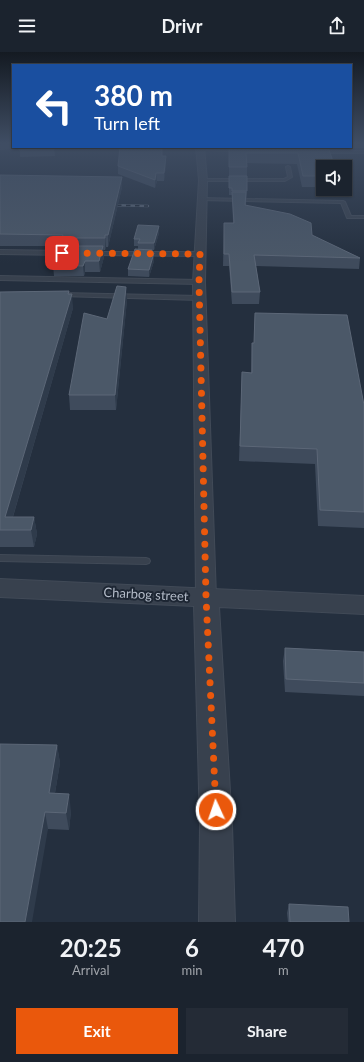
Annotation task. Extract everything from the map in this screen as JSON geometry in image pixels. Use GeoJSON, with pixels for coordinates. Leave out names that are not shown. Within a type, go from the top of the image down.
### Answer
{"type":"FeatureCollection","features":[{"type":"Feature","properties":{"kind":"street"},"geometry":{"type":"LineString","coordinates":[[203,183],[199,282],[206,597],[216,825],[217,922]]}},
{"type":"Feature","properties":{"kind":"street","name":"Charbog street"},"geometry":{"type":"LineString","coordinates":[[0,588],[364,605]]}},
{"type":"Feature","properties":{"kind":"lane"},"geometry":{"type":"LineString","coordinates":[[202,199],[343,202],[349,217],[364,217]]}},
{"type":"Feature","properties":{"kind":"lane"},"geometry":{"type":"LineString","coordinates":[[0,252],[77,253]]}},
{"type":"Feature","properties":{"kind":"lane"},"geometry":{"type":"LineString","coordinates":[[85,253],[200,254]]}},
{"type":"Feature","properties":{"kind":"lane"},"geometry":{"type":"LineString","coordinates":[[0,278],[199,282]]}},
{"type":"Feature","properties":{"kind":"lane"},"geometry":{"type":"LineString","coordinates":[[56,295],[200,298]]}},
{"type":"Feature","properties":{"kind":"lane"},"geometry":{"type":"LineString","coordinates":[[0,558],[146,561]]}},
{"type":"Feature","properties":{"kind":"building"},"geometry":{"type":"Polygon","coordinates":[[[0,183],[121,183],[108,235],[105,235],[105,238],[62,238],[63,235],[0,234],[0,183]]]}},
{"type":"Feature","properties":{"kind":"building"},"geometry":{"type":"Polygon","coordinates":[[[229,183],[247,183],[247,191],[232,191],[232,188],[229,188],[229,183]]]}},
{"type":"Feature","properties":{"kind":"building"},"geometry":{"type":"Polygon","coordinates":[[[232,192],[246,192],[245,205],[290,214],[311,223],[312,235],[360,258],[254,255],[260,292],[232,292],[229,254],[224,254],[224,223],[234,223],[232,192]]]}},
{"type":"Feature","properties":{"kind":"building"},"geometry":{"type":"Polygon","coordinates":[[[138,225],[159,226],[154,243],[138,243],[140,239],[134,239],[138,225]]]}},
{"type":"Feature","properties":{"kind":"building"},"geometry":{"type":"Polygon","coordinates":[[[60,246],[103,246],[99,261],[85,261],[83,266],[53,265],[60,246]]]}},
{"type":"Feature","properties":{"kind":"building"},"geometry":{"type":"Polygon","coordinates":[[[135,249],[152,250],[152,253],[154,253],[149,270],[128,269],[135,249]]]}},
{"type":"Feature","properties":{"kind":"building"},"geometry":{"type":"Polygon","coordinates":[[[117,286],[126,287],[115,395],[69,395],[84,313],[107,319],[117,286]]]}},
{"type":"Feature","properties":{"kind":"building"},"geometry":{"type":"Polygon","coordinates":[[[69,291],[68,294],[72,294],[5,517],[34,517],[31,530],[0,530],[0,292],[69,291]]]}},
{"type":"Feature","properties":{"kind":"building"},"geometry":{"type":"Polygon","coordinates":[[[255,313],[347,315],[364,405],[364,512],[320,510],[317,449],[240,446],[242,372],[252,373],[252,343],[254,343],[255,313]]]}},
{"type":"Feature","properties":{"kind":"building"},"geometry":{"type":"Polygon","coordinates":[[[285,648],[364,652],[364,683],[286,679],[285,648]]]}},
{"type":"Feature","properties":{"kind":"building"},"geometry":{"type":"Polygon","coordinates":[[[0,744],[57,745],[49,793],[69,794],[66,813],[45,812],[25,922],[0,922],[0,744]]]}},
{"type":"Feature","properties":{"kind":"building"},"geometry":{"type":"Polygon","coordinates":[[[289,904],[348,907],[349,922],[290,922],[289,904]]]}},
{"type":"Feature","properties":{"kind":"railway"},"geometry":{"type":"LineString","coordinates":[[108,205],[148,206]]}},
{"type":"Feature","properties":{"kind":"route"},"geometry":{"type":"LineString","coordinates":[[62,253],[200,254],[199,282],[206,597],[216,810]]}}]}
